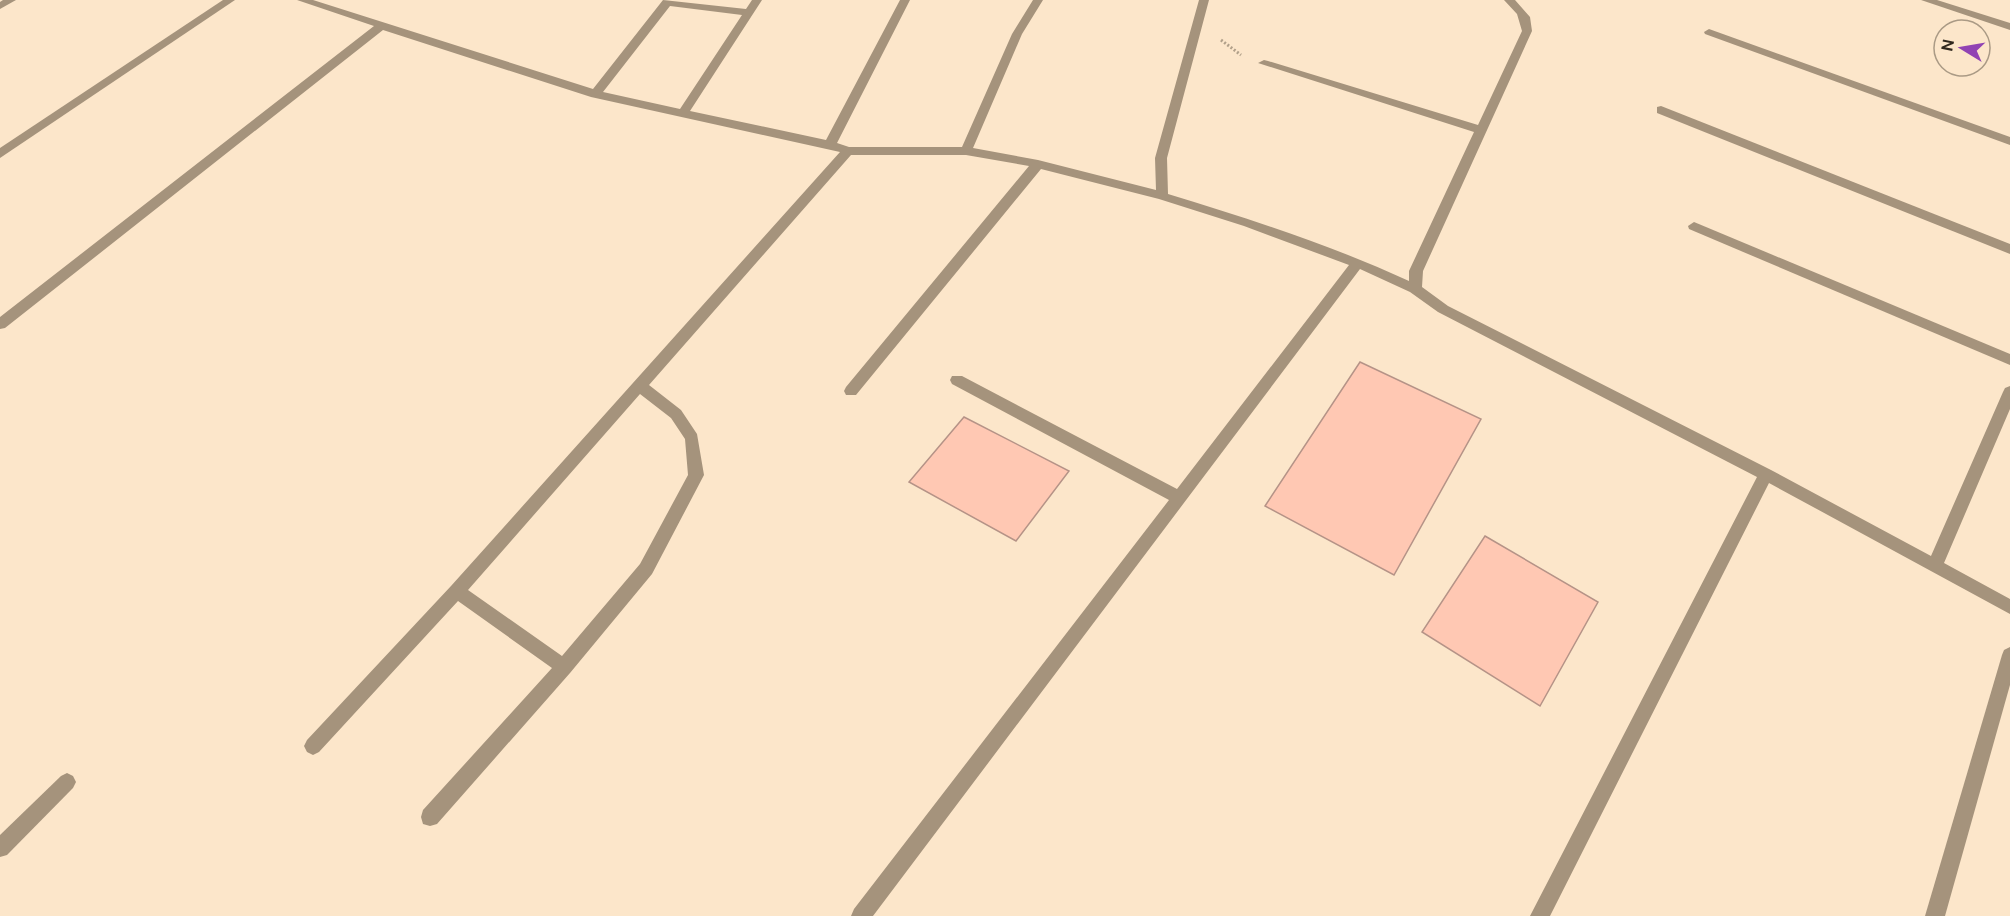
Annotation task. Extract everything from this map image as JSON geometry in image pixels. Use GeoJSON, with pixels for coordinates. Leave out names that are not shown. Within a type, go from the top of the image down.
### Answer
{"type":"FeatureCollection","features":[{"type":"Feature","properties":{"kind":"street"},"geometry":{"type":"LineString","coordinates":[[0,6],[10,0]]}},
{"type":"Feature","properties":{"kind":"street"},"geometry":{"type":"LineString","coordinates":[[0,153],[230,0]]}},
{"type":"Feature","properties":{"kind":"street"},"geometry":{"type":"LineString","coordinates":[[302,0],[594,94],[830,145],[848,151],[966,151],[1038,164],[1162,196],[1248,223],[1358,263],[1415,290],[1443,309],[1766,474],[2010,607]]}},
{"type":"Feature","properties":{"kind":"street"},"geometry":{"type":"LineString","coordinates":[[683,113],[757,0]]}},
{"type":"Feature","properties":{"kind":"street"},"geometry":{"type":"LineString","coordinates":[[830,145],[905,0]]}},
{"type":"Feature","properties":{"kind":"street"},"geometry":{"type":"LineString","coordinates":[[966,151],[1017,34],[1038,0]]}},
{"type":"Feature","properties":{"kind":"street"},"geometry":{"type":"LineString","coordinates":[[1162,196],[1161,158],[1200,22],[1204,0]]}},
{"type":"Feature","properties":{"kind":"street"},"geometry":{"type":"LineString","coordinates":[[1415,290],[1416,271],[1527,31],[1527,21],[1521,10],[1509,0]]}},
{"type":"Feature","properties":{"kind":"street"},"geometry":{"type":"LineString","coordinates":[[1926,0],[2010,27]]}},
{"type":"Feature","properties":{"kind":"street"},"geometry":{"type":"LineString","coordinates":[[594,94],[668,1],[749,13]]}},
{"type":"Feature","properties":{"kind":"street"},"geometry":{"type":"LineString","coordinates":[[0,324],[381,26]]}},
{"type":"Feature","properties":{"kind":"street"},"geometry":{"type":"LineString","coordinates":[[1709,32],[2010,141]]}},
{"type":"Feature","properties":{"kind":"street"},"geometry":{"type":"LineString","coordinates":[[1264,63],[1481,130]]}},
{"type":"Feature","properties":{"kind":"street"},"geometry":{"type":"LineString","coordinates":[[1661,110],[2010,249]]}},
{"type":"Feature","properties":{"kind":"street"},"geometry":{"type":"LineString","coordinates":[[313,746],[457,591],[848,151]]}},
{"type":"Feature","properties":{"kind":"street"},"geometry":{"type":"LineString","coordinates":[[851,390],[1038,164]]}},
{"type":"Feature","properties":{"kind":"street"},"geometry":{"type":"LineString","coordinates":[[1694,226],[2010,360]]}},
{"type":"Feature","properties":{"kind":"street"},"geometry":{"type":"LineString","coordinates":[[861,916],[1358,263]]}},
{"type":"Feature","properties":{"kind":"street"},"geometry":{"type":"LineString","coordinates":[[957,380],[1179,498]]}},
{"type":"Feature","properties":{"kind":"street"},"geometry":{"type":"LineString","coordinates":[[430,817],[564,667],[646,569],[696,475],[692,438],[676,414],[640,386]]}},
{"type":"Feature","properties":{"kind":"street"},"geometry":{"type":"LineString","coordinates":[[1935,565],[2010,392]]}},
{"type":"Feature","properties":{"kind":"street"},"geometry":{"type":"LineString","coordinates":[[1540,916],[1766,474]]}},
{"type":"Feature","properties":{"kind":"street"},"geometry":{"type":"LineString","coordinates":[[457,591],[564,667]]}},
{"type":"Feature","properties":{"kind":"street"},"geometry":{"type":"LineString","coordinates":[[1935,916],[2010,655]]}},
{"type":"Feature","properties":{"kind":"street"},"geometry":{"type":"LineString","coordinates":[[0,848],[67,782]]}},
{"type":"Feature","properties":{"kind":"path"},"geometry":{"type":"LineString","coordinates":[[1200,22],[1215,31],[1223,43],[1242,56],[1264,63]]}},
{"type":"Feature","properties":{"kind":"building"},"geometry":{"type":"Polygon","coordinates":[[[1360,362],[1481,419],[1394,575],[1265,506],[1360,362]]]}},
{"type":"Feature","properties":{"kind":"building"},"geometry":{"type":"Polygon","coordinates":[[[964,417],[1069,471],[1016,541],[909,482],[964,417]]]}},
{"type":"Feature","properties":{"kind":"building"},"geometry":{"type":"Polygon","coordinates":[[[1485,536],[1598,602],[1540,706],[1422,632],[1485,536]]]}}]}
